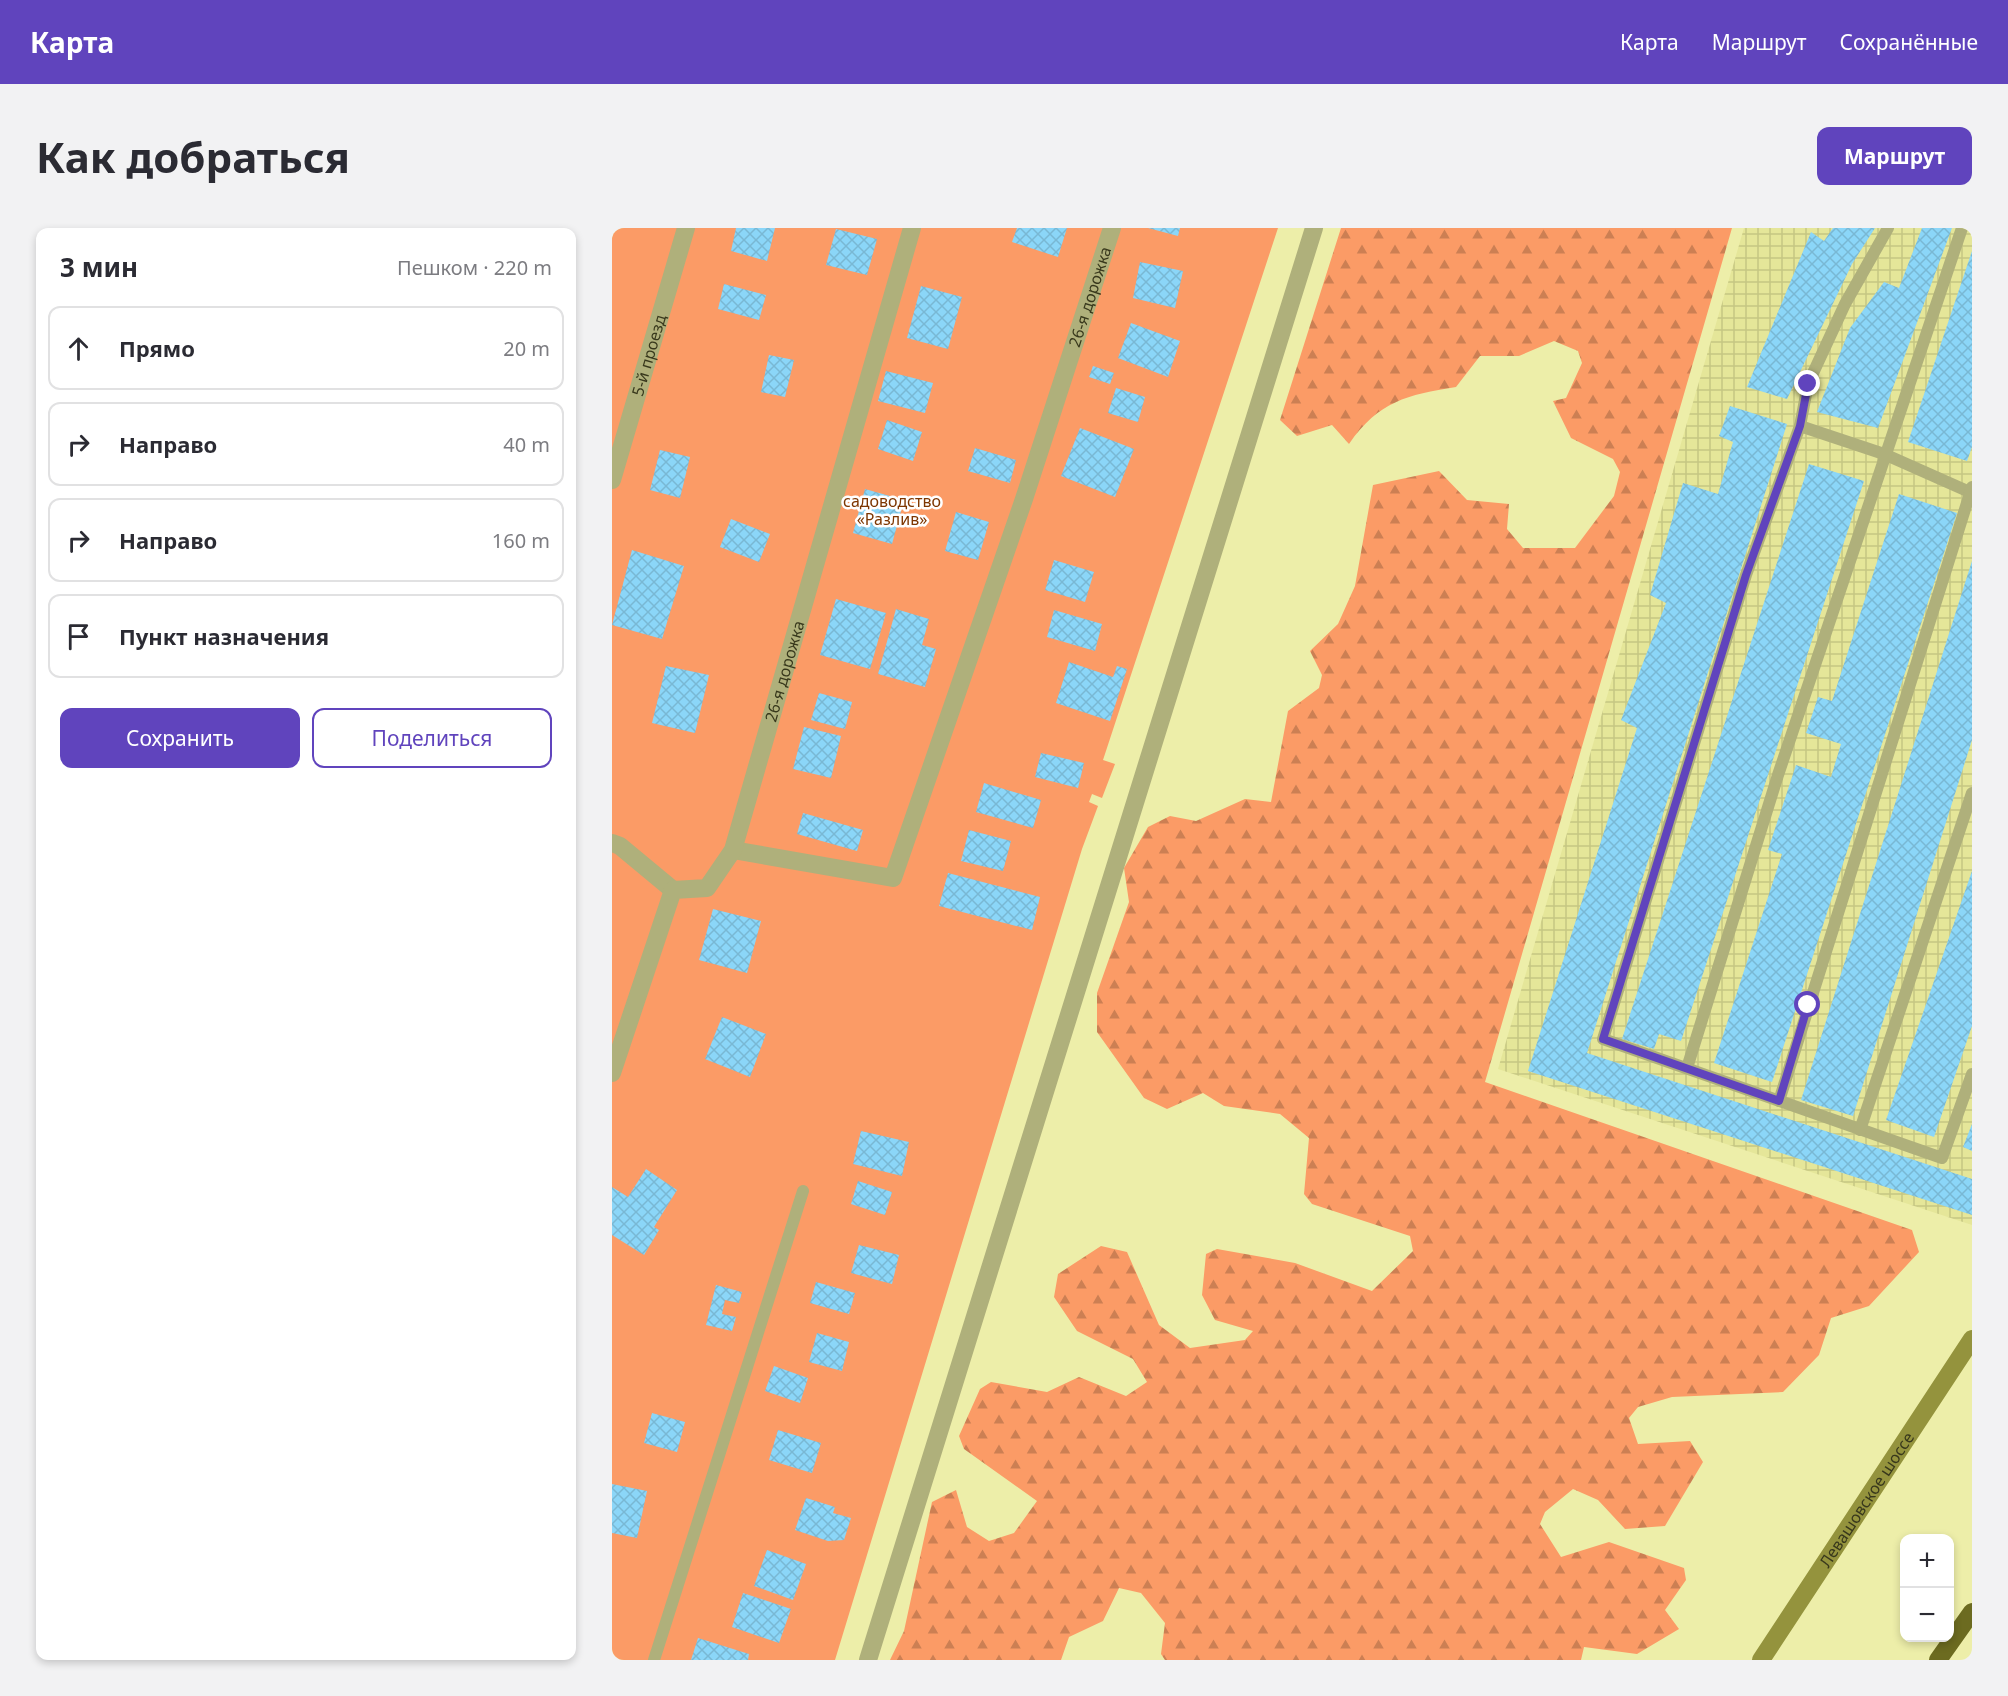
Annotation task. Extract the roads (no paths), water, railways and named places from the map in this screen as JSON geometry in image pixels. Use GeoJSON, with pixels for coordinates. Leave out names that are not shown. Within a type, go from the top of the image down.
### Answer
{"type":"FeatureCollection","features":[{"type":"Feature","properties":{"kind":"highway"},"geometry":{"type":"LineString","coordinates":[[1938,1660],[1972,1612]]}},
{"type":"Feature","properties":{"kind":"main road","name":"Левашовское шоссе"},"geometry":{"type":"LineString","coordinates":[[1761,1660],[1972,1339]]}},
{"type":"Feature","properties":{"kind":"street","name":"5-й проезд"},"geometry":{"type":"LineString","coordinates":[[612,480],[686,228]]}},
{"type":"Feature","properties":{"kind":"street","name":"26-я дорожка"},"geometry":{"type":"LineString","coordinates":[[673,890],[707,888],[733,850],[912,228]]}},
{"type":"Feature","properties":{"kind":"street","name":"26-я дорожка"},"geometry":{"type":"LineString","coordinates":[[733,850],[893,878],[1024,499],[1112,228]]}},
{"type":"Feature","properties":{"kind":"street"},"geometry":{"type":"LineString","coordinates":[[868,1660],[1314,228]]}},
{"type":"Feature","properties":{"kind":"street"},"geometry":{"type":"LineString","coordinates":[[612,843],[620,846],[673,890],[612,1073]]}},
{"type":"Feature","properties":{"kind":"lane"},"geometry":{"type":"LineString","coordinates":[[1888,228],[1845,304],[1808,384],[1800,426],[1746,575],[1603,1039],[1942,1158],[1972,1074]]}},
{"type":"Feature","properties":{"kind":"lane"},"geometry":{"type":"LineString","coordinates":[[1687,1068],[1778,775],[1884,454],[1962,228]]}},
{"type":"Feature","properties":{"kind":"lane"},"geometry":{"type":"LineString","coordinates":[[1779,1101],[1972,491],[1884,454],[1800,426]]}},
{"type":"Feature","properties":{"kind":"lane"},"geometry":{"type":"LineString","coordinates":[[1860,1130],[1972,793]]}},
{"type":"Feature","properties":{"kind":"lane"},"geometry":{"type":"LineString","coordinates":[[654,1660],[803,1191]]}},
{"type":"Feature","properties":{"kind":"park label","name":"садоводство «Разлив»"},"geometry":{"type":"Point","coordinates":[892,510]}}]}
